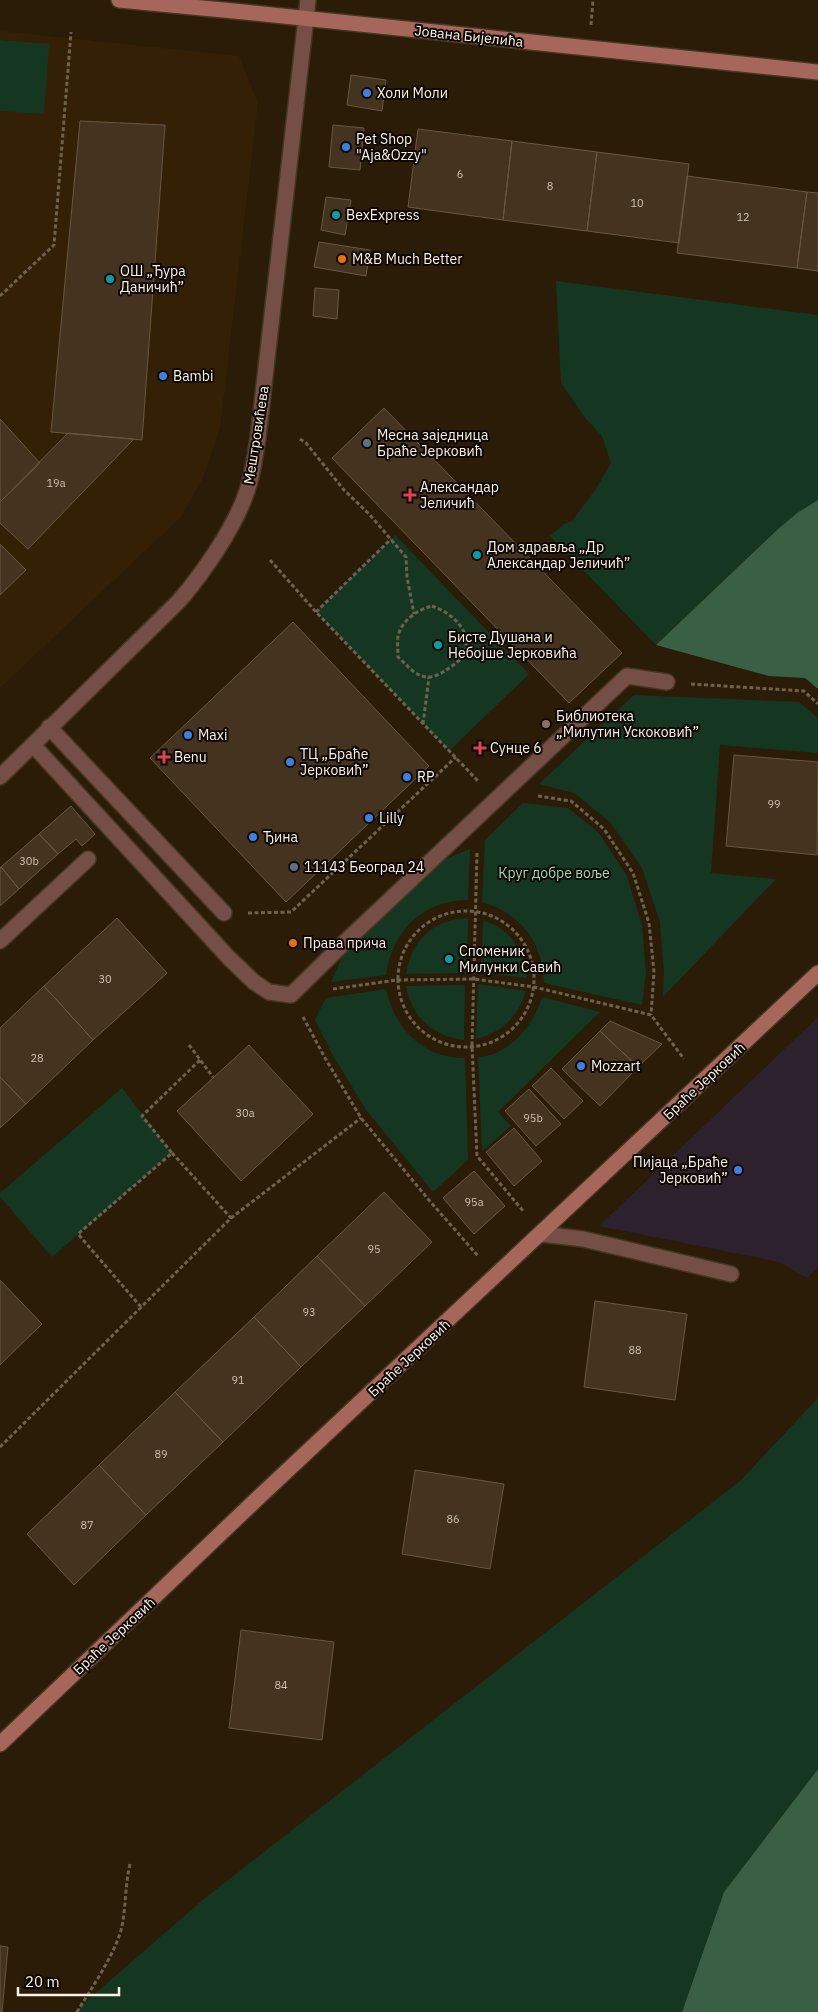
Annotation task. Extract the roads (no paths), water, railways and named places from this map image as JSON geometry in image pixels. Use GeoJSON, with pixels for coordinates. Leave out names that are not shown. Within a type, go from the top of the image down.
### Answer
{"type":"FeatureCollection","features":[{"type":"Feature","properties":{"kind":"street","name":"Јована Бијелића"},"geometry":{"type":"LineString","coordinates":[[119,0],[818,72]]}},
{"type":"Feature","properties":{"kind":"street","name":"Мештровићева"},"geometry":{"type":"LineString","coordinates":[[0,776],[179,601],[193,584],[230,528],[240,509],[253,469],[260,420],[308,0]]}},
{"type":"Feature","properties":{"kind":"street"},"geometry":{"type":"LineString","coordinates":[[33,745],[229,958],[254,982],[269,992],[291,996],[346,941],[501,797],[627,676],[667,682]]}},
{"type":"Feature","properties":{"kind":"street"},"geometry":{"type":"LineString","coordinates":[[49,727],[224,913]]}},
{"type":"Feature","properties":{"kind":"street"},"geometry":{"type":"LineString","coordinates":[[0,941],[88,859]]}},
{"type":"Feature","properties":{"kind":"street","name":"Браће Јерковић"},"geometry":{"type":"LineString","coordinates":[[0,1744],[259,1497],[818,973]]}},
{"type":"Feature","properties":{"kind":"street"},"geometry":{"type":"LineString","coordinates":[[541,1234],[583,1239],[731,1274]]}},
{"type":"Feature","properties":{"kind":"place","name":"Холи Моли"},"geometry":{"type":"Point","coordinates":[367,93]}},
{"type":"Feature","properties":{"kind":"place","name":"Pet Shop \"Aja&Ozzy\""},"geometry":{"type":"Point","coordinates":[346,147]}},
{"type":"Feature","properties":{"kind":"place","name":"BexExpress"},"geometry":{"type":"Point","coordinates":[336,215]}},
{"type":"Feature","properties":{"kind":"place","name":"M&B Much Better"},"geometry":{"type":"Point","coordinates":[342,259]}},
{"type":"Feature","properties":{"kind":"place","name":"ОШ „Ђура Даничић”"},"geometry":{"type":"Point","coordinates":[110,279]}},
{"type":"Feature","properties":{"kind":"place","name":"Bambi"},"geometry":{"type":"Point","coordinates":[163,376]}},
{"type":"Feature","properties":{"kind":"place","name":"Месна заједница Браће Јерковић"},"geometry":{"type":"Point","coordinates":[367,443]}},
{"type":"Feature","properties":{"kind":"place","name":"Александар Јеличић"},"geometry":{"type":"Point","coordinates":[410,495]}},
{"type":"Feature","properties":{"kind":"place","name":"Дом здравља „Др Александар Јеличић”"},"geometry":{"type":"Point","coordinates":[477,555]}},
{"type":"Feature","properties":{"kind":"place","name":"Бисте Душана и Небојше Јерковића"},"geometry":{"type":"Point","coordinates":[438,645]}},
{"type":"Feature","properties":{"kind":"place","name":"Библиотека „Милутин Ускоковић”"},"geometry":{"type":"Point","coordinates":[546,724]}},
{"type":"Feature","properties":{"kind":"place","name":"Maxi"},"geometry":{"type":"Point","coordinates":[188,735]}},
{"type":"Feature","properties":{"kind":"place","name":"Сунце 6"},"geometry":{"type":"Point","coordinates":[480,748]}},
{"type":"Feature","properties":{"kind":"place","name":"Benu"},"geometry":{"type":"Point","coordinates":[164,757]}},
{"type":"Feature","properties":{"kind":"place","name":"ТЦ „Браће Јерковић”"},"geometry":{"type":"Point","coordinates":[290,762]}},
{"type":"Feature","properties":{"kind":"place","name":"RP"},"geometry":{"type":"Point","coordinates":[407,777]}},
{"type":"Feature","properties":{"kind":"place","name":"Lilly"},"geometry":{"type":"Point","coordinates":[369,818]}},
{"type":"Feature","properties":{"kind":"place","name":"Ђина"},"geometry":{"type":"Point","coordinates":[253,837]}},
{"type":"Feature","properties":{"kind":"place","name":"11143 Београд 24"},"geometry":{"type":"Point","coordinates":[294,867]}},
{"type":"Feature","properties":{"kind":"place","name":"Права прича"},"geometry":{"type":"Point","coordinates":[293,943]}},
{"type":"Feature","properties":{"kind":"place","name":"Споменик Милунки Савић"},"geometry":{"type":"Point","coordinates":[449,959]}},
{"type":"Feature","properties":{"kind":"place","name":"Mozzart"},"geometry":{"type":"Point","coordinates":[581,1066]}},
{"type":"Feature","properties":{"kind":"place","name":"Пијаца „Браће Јерковић”"},"geometry":{"type":"Point","coordinates":[738,1170]}},
{"type":"Feature","properties":{"kind":"park label","name":"Круг добре воље"},"geometry":{"type":"Point","coordinates":[554,873]}}]}
